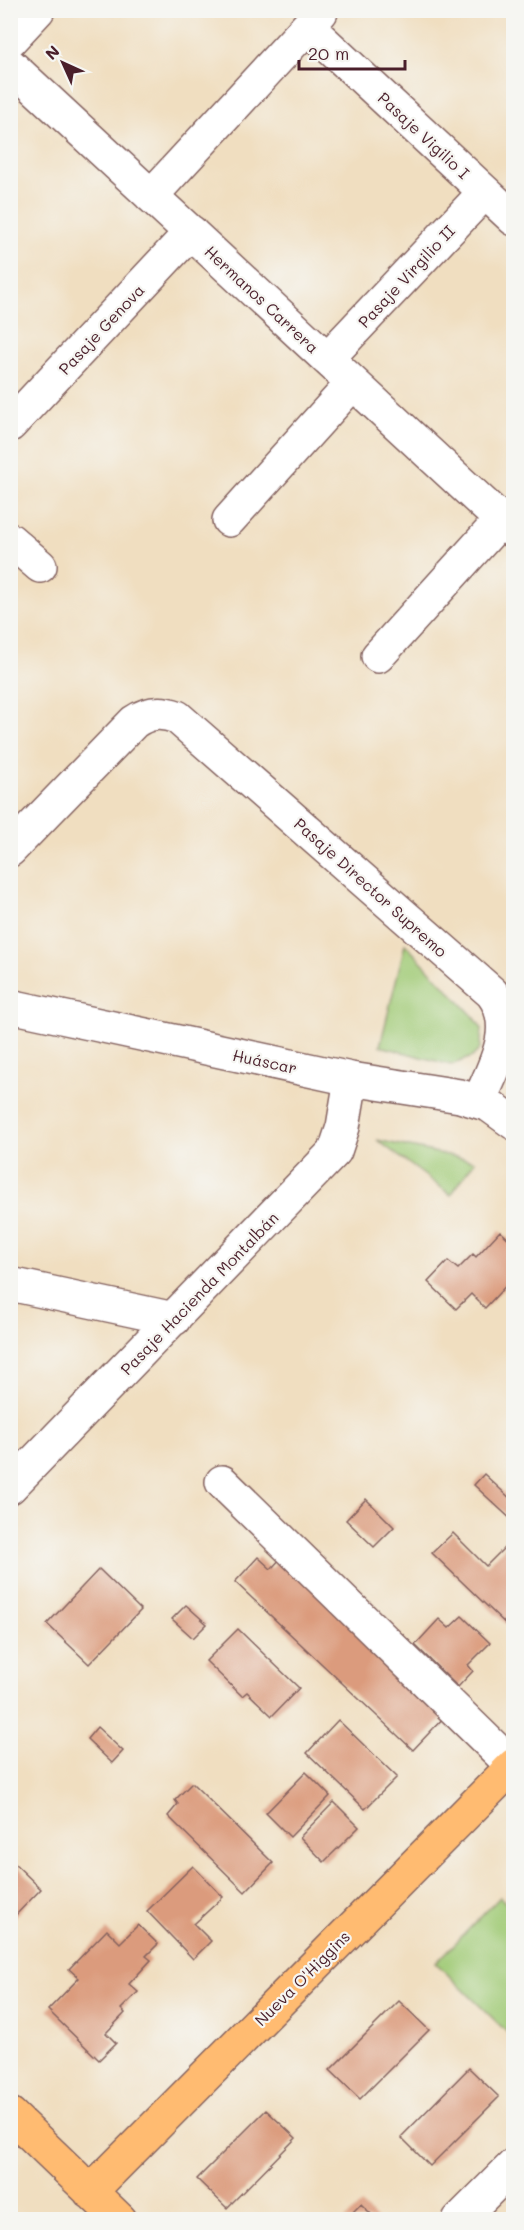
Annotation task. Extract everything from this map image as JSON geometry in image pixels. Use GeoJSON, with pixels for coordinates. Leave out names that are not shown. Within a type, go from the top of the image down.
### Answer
{"type":"FeatureCollection","features":[{"type":"Feature","properties":{"kind":"main road","name":"Nueva O'Higgins"},"geometry":{"type":"LineString","coordinates":[[90,2192],[513,1766]]}},
{"type":"Feature","properties":{"kind":"main road"},"geometry":{"type":"LineString","coordinates":[[10,2114],[120,2220]]}},
{"type":"Feature","properties":{"kind":"street"},"geometry":{"type":"LineString","coordinates":[[10,40],[38,10]]}},
{"type":"Feature","properties":{"kind":"street","name":"Pasaje Vigilio I"},"geometry":{"type":"LineString","coordinates":[[152,196],[315,19],[513,219]]}},
{"type":"Feature","properties":{"kind":"street","name":"Hermanos Carrera"},"geometry":{"type":"LineString","coordinates":[[13,74],[152,196],[507,526]]}},
{"type":"Feature","properties":{"kind":"street","name":"Pasaje Virgilio II"},"geometry":{"type":"LineString","coordinates":[[327,359],[485,192]]}},
{"type":"Feature","properties":{"kind":"street","name":"Pasaje Genova"},"geometry":{"type":"LineString","coordinates":[[10,425],[191,232]]}},
{"type":"Feature","properties":{"kind":"street"},"geometry":{"type":"LineString","coordinates":[[230,520],[353,382]]}},
{"type":"Feature","properties":{"kind":"street"},"geometry":{"type":"LineString","coordinates":[[378,656],[507,526]]}},
{"type":"Feature","properties":{"kind":"street"},"geometry":{"type":"LineString","coordinates":[[10,540],[40,566]]}},
{"type":"Feature","properties":{"kind":"street","name":"Pasaje Director Supremo"},"geometry":{"type":"LineString","coordinates":[[10,850],[134,722],[141,717],[159,712],[177,717],[492,993],[503,1013],[504,1030],[498,1056],[479,1101]]}},
{"type":"Feature","properties":{"kind":"street","name":"Huáscar"},"geometry":{"type":"LineString","coordinates":[[10,1006],[351,1079],[479,1101],[503,1114],[513,1124]]}},
{"type":"Feature","properties":{"kind":"street","name":"Pasaje Hacienda Montalbán"},"geometry":{"type":"LineString","coordinates":[[10,1487],[335,1151],[343,1127],[351,1079]]}},
{"type":"Feature","properties":{"kind":"street"},"geometry":{"type":"LineString","coordinates":[[10,1284],[174,1319]]}},
{"type":"Feature","properties":{"kind":"street"},"geometry":{"type":"LineString","coordinates":[[222,1482],[513,1766]]}},
{"type":"Feature","properties":{"kind":"street"},"geometry":{"type":"LineString","coordinates":[[459,2220],[513,2164]]}},
{"type":"Feature","properties":{"kind":"green space"},"geometry":{"type":"Polygon","coordinates":[[[405,944],[475,1018],[482,1029],[480,1049],[472,1057],[451,1065],[380,1046],[405,944]]]}},
{"type":"Feature","properties":{"kind":"green space"},"geometry":{"type":"Polygon","coordinates":[[[377,1140],[475,1161],[451,1195],[377,1140]]]}},
{"type":"Feature","properties":{"kind":"green space"},"geometry":{"type":"Polygon","coordinates":[[[500,1897],[513,1910],[513,2038],[436,1963],[500,1897]]]}},
{"type":"Feature","properties":{"kind":"building"},"geometry":{"type":"Polygon","coordinates":[[[500,1231],[514,1244],[514,1277],[485,1308],[471,1294],[456,1309],[428,1282],[448,1261],[458,1269],[473,1254],[476,1257],[500,1231]]]}},
{"type":"Feature","properties":{"kind":"building"},"geometry":{"type":"Polygon","coordinates":[[[484,1474],[514,1502],[514,1522],[474,1485],[484,1474]]]}},
{"type":"Feature","properties":{"kind":"building"},"geometry":{"type":"Polygon","coordinates":[[[366,1499],[394,1527],[374,1547],[346,1520],[366,1499]]]}},
{"type":"Feature","properties":{"kind":"building"},"geometry":{"type":"Polygon","coordinates":[[[453,1533],[486,1566],[508,1544],[514,1550],[514,1632],[432,1553],[453,1533]]]}},
{"type":"Feature","properties":{"kind":"building"},"geometry":{"type":"Polygon","coordinates":[[[283,1556],[448,1713],[413,1750],[235,1582],[258,1557],[271,1569],[283,1556]]]}},
{"type":"Feature","properties":{"kind":"building"},"geometry":{"type":"Polygon","coordinates":[[[99,1569],[141,1610],[89,1664],[47,1624],[99,1569]]]}},
{"type":"Feature","properties":{"kind":"building"},"geometry":{"type":"Polygon","coordinates":[[[186,1605],[207,1624],[193,1638],[172,1619],[186,1605]]]}},
{"type":"Feature","properties":{"kind":"building"},"geometry":{"type":"Polygon","coordinates":[[[462,1616],[490,1643],[468,1665],[473,1671],[458,1687],[415,1645],[439,1619],[449,1628],[462,1616]]]}},
{"type":"Feature","properties":{"kind":"building"},"geometry":{"type":"Polygon","coordinates":[[[238,1629],[299,1688],[272,1716],[247,1692],[242,1696],[206,1661],[238,1629]]]}},
{"type":"Feature","properties":{"kind":"building"},"geometry":{"type":"Polygon","coordinates":[[[338,1720],[397,1777],[365,1809],[307,1753],[338,1720]]]}},
{"type":"Feature","properties":{"kind":"building"},"geometry":{"type":"Polygon","coordinates":[[[97,1727],[123,1751],[112,1763],[87,1739],[97,1727]]]}},
{"type":"Feature","properties":{"kind":"building"},"geometry":{"type":"Polygon","coordinates":[[[306,1772],[330,1796],[290,1837],[266,1813],[306,1772]]]}},
{"type":"Feature","properties":{"kind":"building"},"geometry":{"type":"Polygon","coordinates":[[[192,1783],[273,1863],[245,1892],[168,1816],[178,1804],[175,1800],[192,1783]]]}},
{"type":"Feature","properties":{"kind":"building"},"geometry":{"type":"Polygon","coordinates":[[[334,1802],[359,1827],[324,1862],[300,1837],[334,1802]]]}},
{"type":"Feature","properties":{"kind":"building"},"geometry":{"type":"Polygon","coordinates":[[[10,1859],[41,1889],[10,1921],[10,1859]]]}},
{"type":"Feature","properties":{"kind":"building"},"geometry":{"type":"Polygon","coordinates":[[[193,1866],[223,1897],[194,1924],[211,1941],[193,1959],[147,1911],[193,1866]]]}},
{"type":"Feature","properties":{"kind":"building"},"geometry":{"type":"Polygon","coordinates":[[[138,1925],[158,1944],[146,1956],[151,1960],[129,1984],[138,1992],[121,2009],[125,2013],[106,2033],[116,2043],[99,2060],[48,2010],[79,1978],[69,1969],[107,1930],[120,1943],[138,1925]]]}},
{"type":"Feature","properties":{"kind":"building"},"geometry":{"type":"Polygon","coordinates":[[[399,2001],[429,2030],[360,2099],[330,2070],[399,2001]]]}},
{"type":"Feature","properties":{"kind":"building"},"geometry":{"type":"Polygon","coordinates":[[[469,2068],[499,2097],[430,2166],[401,2137],[469,2068]]]}},
{"type":"Feature","properties":{"kind":"building"},"geometry":{"type":"Polygon","coordinates":[[[266,2110],[296,2138],[227,2208],[197,2179],[266,2110]]]}},
{"type":"Feature","properties":{"kind":"building"},"geometry":{"type":"Polygon","coordinates":[[[361,2204],[377,2220],[345,2220],[361,2204]]]}}]}
